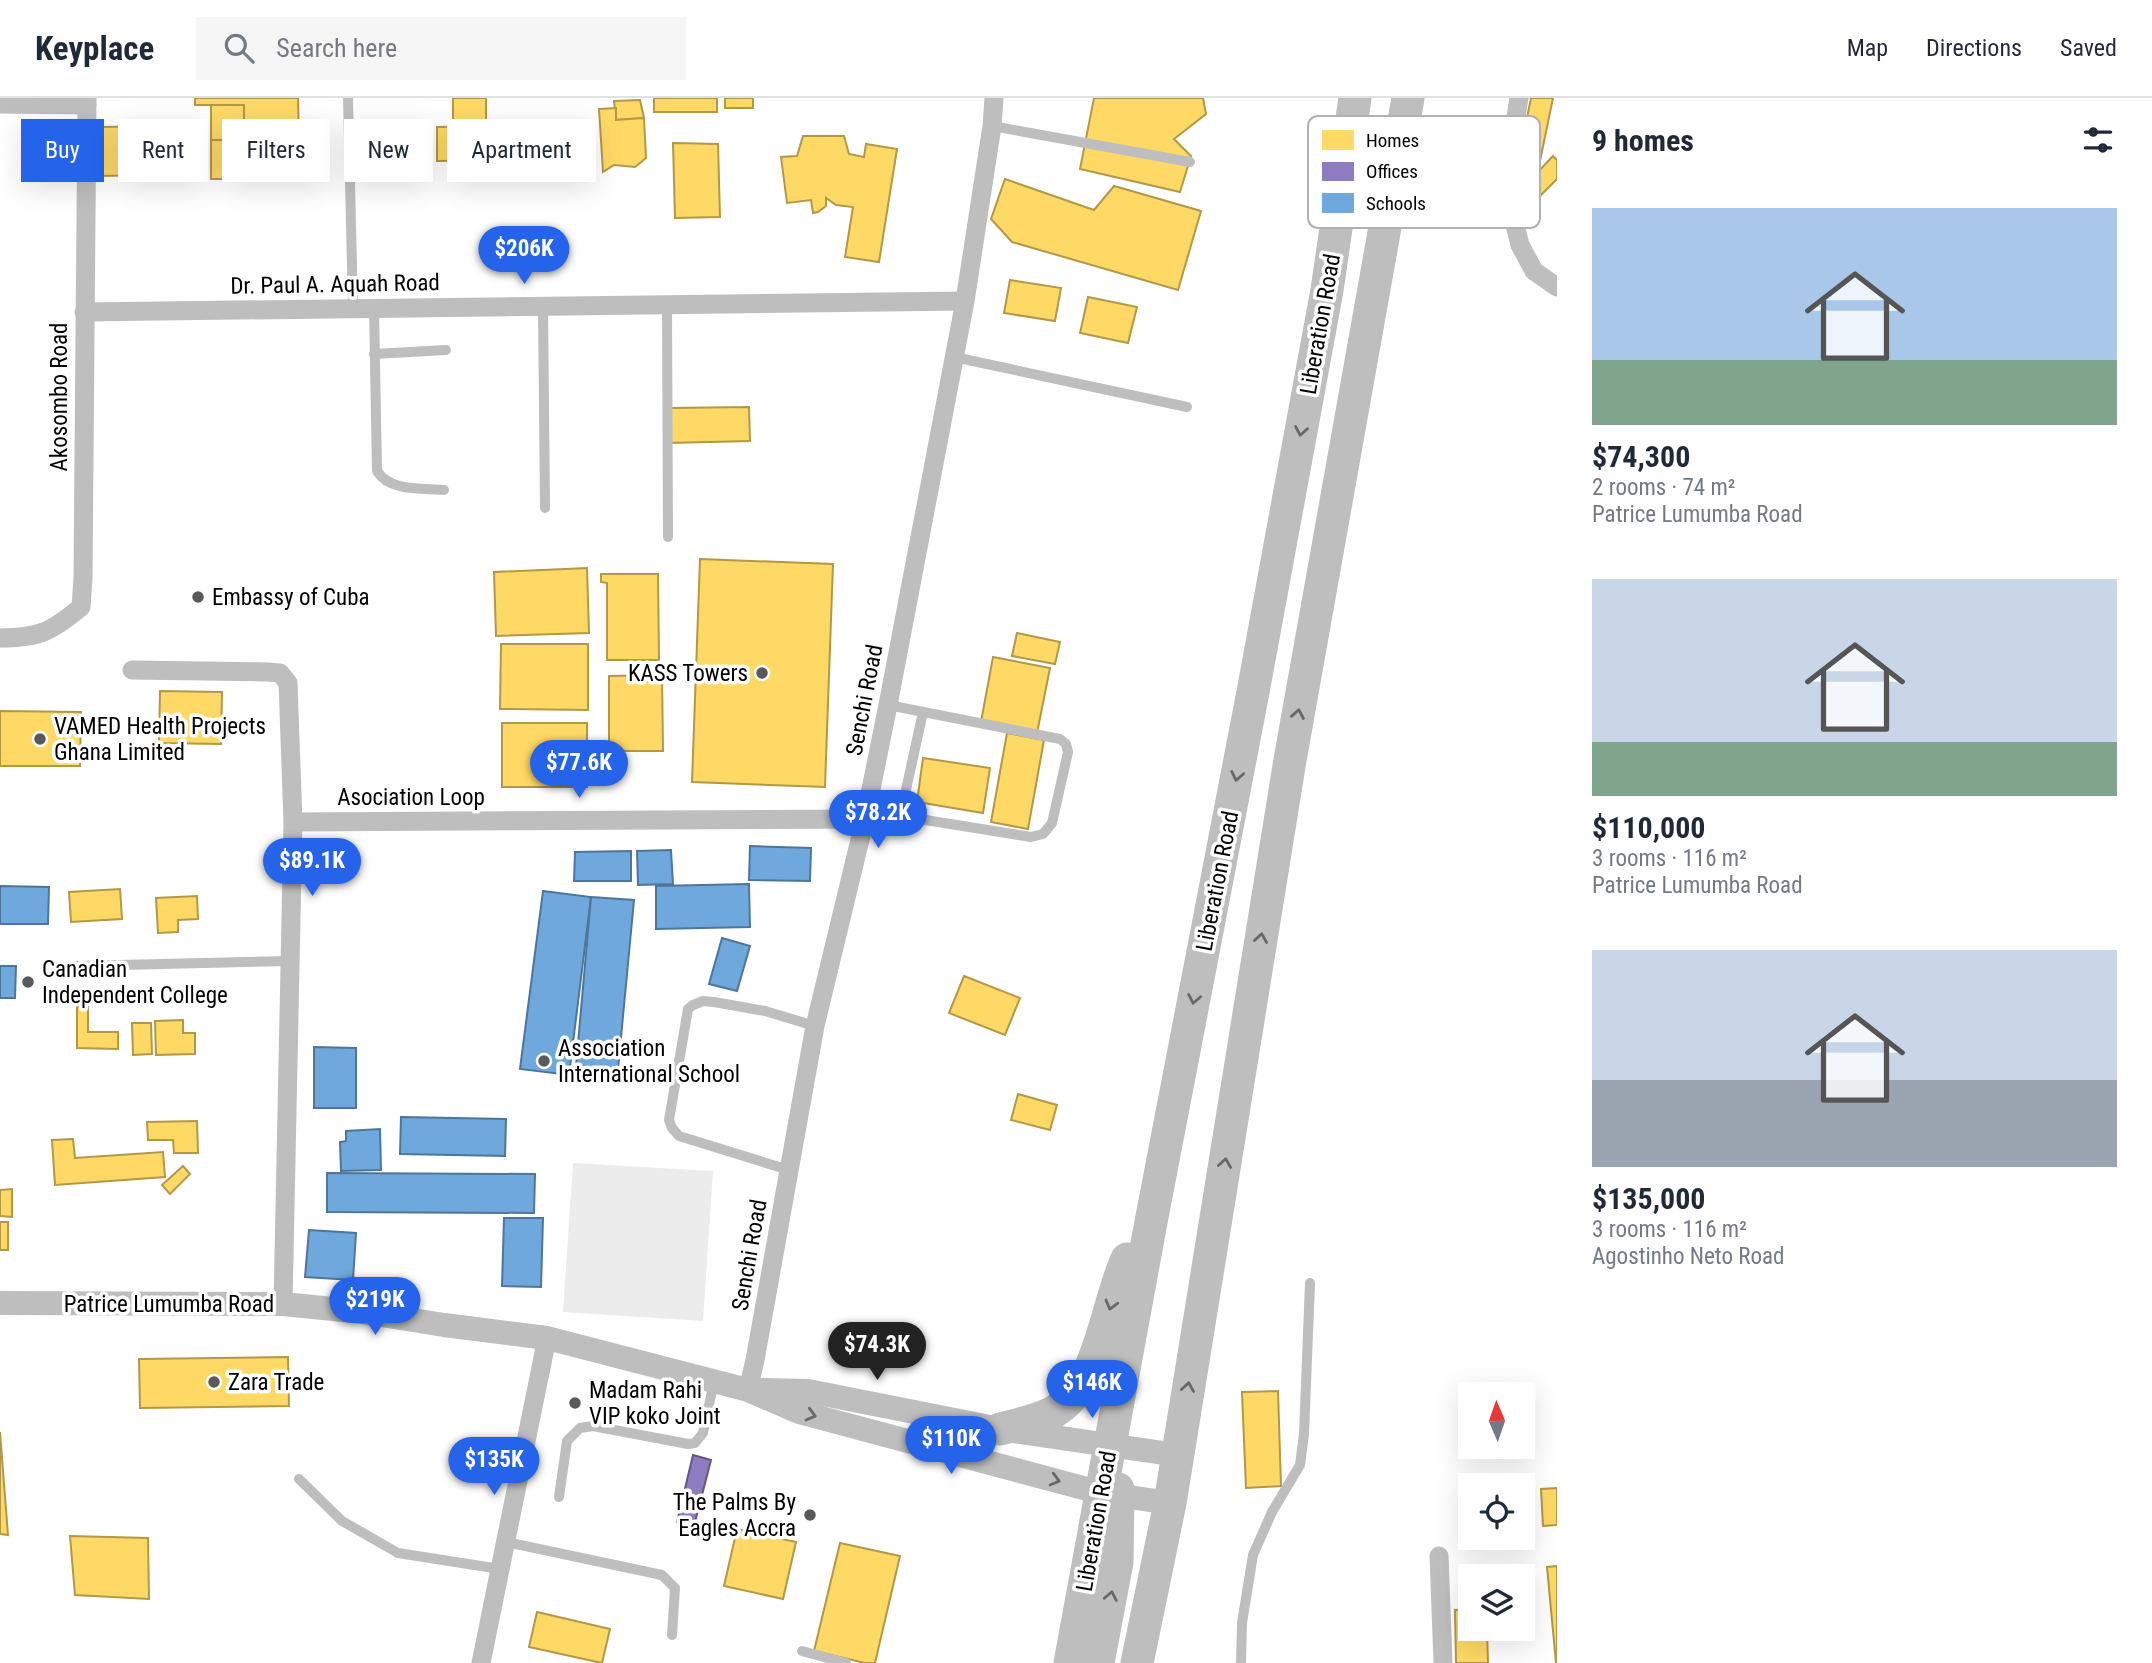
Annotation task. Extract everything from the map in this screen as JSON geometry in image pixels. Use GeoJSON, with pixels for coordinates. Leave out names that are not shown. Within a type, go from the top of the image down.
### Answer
{"type":"FeatureCollection","features":[{"type":"Feature","properties":{"kind":"highway","name":"Liberation Road"},"geometry":{"type":"LineString","coordinates":[[1352,116],[1355,98]]}},
{"type":"Feature","properties":{"kind":"highway","name":"Liberation Road"},"geometry":{"type":"LineString","coordinates":[[1405,116],[1408,98]]}},
{"type":"Feature","properties":{"kind":"highway","name":"Liberation Road"},"geometry":{"type":"LineString","coordinates":[[1070,1663],[1110,1494],[1109,1446],[1245,732],[1327,290],[1336,228]]}},
{"type":"Feature","properties":{"kind":"highway","name":"Liberation Road"},"geometry":{"type":"LineString","coordinates":[[1138,1663],[1170,1503],[1290,760],[1385,228]]}},
{"type":"Feature","properties":{"kind":"highway"},"geometry":{"type":"LineString","coordinates":[[1000,1429],[1054,1412],[1070,1398],[1085,1378],[1100,1345],[1119,1277],[1132,1247],[1151,1222]]}},
{"type":"Feature","properties":{"kind":"highway"},"geometry":{"type":"LineString","coordinates":[[1098,1663],[1117,1562],[1110,1494]]}},
{"type":"Feature","properties":{"kind":"street","name":"Senchi Road"},"geometry":{"type":"LineString","coordinates":[[748,1390],[815,1026],[865,819],[888,705],[965,300],[994,98]]}},
{"type":"Feature","properties":{"kind":"street"},"geometry":{"type":"LineString","coordinates":[[1516,116],[1519,98]]}},
{"type":"Feature","properties":{"kind":"street"},"geometry":{"type":"LineString","coordinates":[[0,104],[87,101]]}},
{"type":"Feature","properties":{"kind":"street","name":"Akosombo Road"},"geometry":{"type":"LineString","coordinates":[[0,638],[24,638],[56,628],[81,607],[87,101]]}},
{"type":"Feature","properties":{"kind":"street"},"geometry":{"type":"LineString","coordinates":[[1516,228],[1520,245],[1534,271],[1557,288]]}},
{"type":"Feature","properties":{"kind":"street","name":"Dr. Paul A. Aquah Road"},"geometry":{"type":"LineString","coordinates":[[84,312],[965,300]]}},
{"type":"Feature","properties":{"kind":"street"},"geometry":{"type":"LineString","coordinates":[[132,670],[280,673],[288,683],[293,822],[283,1304]]}},
{"type":"Feature","properties":{"kind":"street","name":"Asociation Loop"},"geometry":{"type":"LineString","coordinates":[[293,822],[865,819]]}},
{"type":"Feature","properties":{"kind":"street","name":"Patrice Lumumba Road"},"geometry":{"type":"LineString","coordinates":[[0,1303],[283,1304],[363,1312],[547,1338],[748,1390],[799,1412],[1110,1494],[1170,1503]]}},
{"type":"Feature","properties":{"kind":"street"},"geometry":{"type":"LineString","coordinates":[[481,1663],[547,1338]]}},
{"type":"Feature","properties":{"kind":"street","name":"Patrice Lumumba Road"},"geometry":{"type":"LineString","coordinates":[[748,1390],[808,1391],[1000,1429],[1177,1455]]}},
{"type":"Feature","properties":{"kind":"street"},"geometry":{"type":"LineString","coordinates":[[1439,1556],[1443,1663]]}},
{"type":"Feature","properties":{"kind":"lane"},"geometry":{"type":"LineString","coordinates":[[348,98],[353,308]]}},
{"type":"Feature","properties":{"kind":"lane"},"geometry":{"type":"LineString","coordinates":[[992,125],[1190,162]]}},
{"type":"Feature","properties":{"kind":"lane"},"geometry":{"type":"LineString","coordinates":[[667,304],[668,537]]}},
{"type":"Feature","properties":{"kind":"lane"},"geometry":{"type":"LineString","coordinates":[[543,306],[545,508]]}},
{"type":"Feature","properties":{"kind":"lane"},"geometry":{"type":"LineString","coordinates":[[374,308],[377,471],[383,480],[392,485],[444,490]]}},
{"type":"Feature","properties":{"kind":"lane"},"geometry":{"type":"LineString","coordinates":[[374,354],[446,350]]}},
{"type":"Feature","properties":{"kind":"lane"},"geometry":{"type":"LineString","coordinates":[[954,357],[1187,407]]}},
{"type":"Feature","properties":{"kind":"lane"},"geometry":{"type":"LineString","coordinates":[[888,705],[1060,739],[1066,744],[1068,752],[1052,823],[1043,834],[1031,837],[912,818],[906,814],[902,808],[923,712]]}},
{"type":"Feature","properties":{"kind":"lane"},"geometry":{"type":"LineString","coordinates":[[77,966],[290,961]]}},
{"type":"Feature","properties":{"kind":"lane"},"geometry":{"type":"LineString","coordinates":[[789,1170],[679,1136],[672,1128],[669,1120],[688,1009],[703,1001],[714,1002],[765,1011],[815,1026]]}},
{"type":"Feature","properties":{"kind":"lane"},"geometry":{"type":"LineString","coordinates":[[1241,1663],[1242,1623],[1252,1555],[1272,1512],[1300,1465],[1304,1434],[1310,1283]]}},
{"type":"Feature","properties":{"kind":"lane"},"geometry":{"type":"LineString","coordinates":[[559,1497],[567,1441],[580,1428],[593,1426],[688,1444],[695,1443],[704,1433],[714,1382]]}},
{"type":"Feature","properties":{"kind":"lane"},"geometry":{"type":"LineString","coordinates":[[299,1479],[341,1521],[398,1553],[500,1569]]}},
{"type":"Feature","properties":{"kind":"lane"},"geometry":{"type":"LineString","coordinates":[[506,1542],[662,1575],[675,1588],[672,1635]]}},
{"type":"Feature","properties":{"kind":"lane"},"geometry":{"type":"LineString","coordinates":[[802,1651],[846,1663]]}},
{"type":"Feature","properties":{"kind":"shaded area"},"geometry":{"type":"Polygon","coordinates":[[[573,1163],[713,1171],[703,1321],[563,1312],[573,1163]]]}},
{"type":"Feature","properties":{"kind":"building: Homes"},"geometry":{"type":"Polygon","coordinates":[[[195,98],[298,98],[299,119],[244,119],[244,105],[195,105],[195,98]]]}},
{"type":"Feature","properties":{"kind":"building: Homes"},"geometry":{"type":"Polygon","coordinates":[[[453,98],[486,98],[486,119],[453,119],[453,98]]]}},
{"type":"Feature","properties":{"kind":"building: Homes"},"geometry":{"type":"Polygon","coordinates":[[[654,98],[717,98],[717,112],[654,112],[654,98]]]}},
{"type":"Feature","properties":{"kind":"building: Homes"},"geometry":{"type":"Polygon","coordinates":[[[725,98],[753,98],[753,108],[725,108],[725,98]]]}},
{"type":"Feature","properties":{"kind":"building: Homes"},"geometry":{"type":"Polygon","coordinates":[[[1094,98],[1203,98],[1206,114],[1174,139],[1191,156],[1180,192],[1080,169],[1094,98]]]}},
{"type":"Feature","properties":{"kind":"building: Homes"},"geometry":{"type":"Polygon","coordinates":[[[1531,98],[1553,98],[1540,161],[1540,116],[1527,116],[1531,98]]]}},
{"type":"Feature","properties":{"kind":"building: Homes"},"geometry":{"type":"Polygon","coordinates":[[[640,100],[644,118],[616,120],[614,101],[640,100]]]}},
{"type":"Feature","properties":{"kind":"building: Homes"},"geometry":{"type":"Polygon","coordinates":[[[211,105],[244,105],[244,119],[222,119],[222,140],[211,140],[211,105]]]}},
{"type":"Feature","properties":{"kind":"building: Homes"},"geometry":{"type":"Polygon","coordinates":[[[616,108],[616,120],[644,118],[646,158],[635,167],[614,165],[603,172],[599,109],[616,108]]]}},
{"type":"Feature","properties":{"kind":"building: Homes"},"geometry":{"type":"Polygon","coordinates":[[[104,127],[118,127],[118,176],[104,176],[104,127]]]}},
{"type":"Feature","properties":{"kind":"building: Homes"},"geometry":{"type":"Polygon","coordinates":[[[437,127],[447,127],[447,161],[437,161],[437,127]]]}},
{"type":"Feature","properties":{"kind":"building: Homes"},"geometry":{"type":"Polygon","coordinates":[[[803,136],[844,136],[849,154],[864,157],[866,144],[897,149],[879,262],[845,257],[853,207],[836,205],[826,198],[826,206],[813,213],[811,200],[787,203],[781,157],[797,156],[803,136]]]}},
{"type":"Feature","properties":{"kind":"building: Homes"},"geometry":{"type":"Polygon","coordinates":[[[211,140],[222,140],[222,179],[211,179],[211,140]]]}},
{"type":"Feature","properties":{"kind":"building: Homes"},"geometry":{"type":"Polygon","coordinates":[[[673,143],[718,144],[720,217],[675,218],[673,143]]]}},
{"type":"Feature","properties":{"kind":"building: Homes"},"geometry":{"type":"Polygon","coordinates":[[[1553,156],[1557,160],[1557,179],[1540,196],[1540,170],[1553,156]]]}},
{"type":"Feature","properties":{"kind":"building: Homes"},"geometry":{"type":"Polygon","coordinates":[[[1005,179],[1094,210],[1114,186],[1201,211],[1178,290],[1012,242],[991,219],[1005,179]]]}},
{"type":"Feature","properties":{"kind":"building: Homes"},"geometry":{"type":"Polygon","coordinates":[[[1010,280],[1061,288],[1055,321],[1004,313],[1010,280]]]}},
{"type":"Feature","properties":{"kind":"building: Homes"},"geometry":{"type":"Polygon","coordinates":[[[1088,297],[1137,307],[1128,343],[1080,333],[1088,297]]]}},
{"type":"Feature","properties":{"kind":"building: Homes"},"geometry":{"type":"Polygon","coordinates":[[[749,407],[750,441],[669,443],[668,408],[749,407]]]}},
{"type":"Feature","properties":{"kind":"building: Homes","name":"KASS Towers"},"geometry":{"type":"Polygon","coordinates":[[[700,559],[833,564],[825,787],[692,782],[700,559]]]}},
{"type":"Feature","properties":{"kind":"building: Homes"},"geometry":{"type":"Polygon","coordinates":[[[587,568],[589,633],[496,636],[494,572],[587,568]]]}},
{"type":"Feature","properties":{"kind":"building: Homes"},"geometry":{"type":"Polygon","coordinates":[[[601,574],[658,574],[659,660],[607,660],[607,583],[601,582],[601,574]]]}},
{"type":"Feature","properties":{"kind":"building: Homes"},"geometry":{"type":"Polygon","coordinates":[[[1017,633],[1060,642],[1055,664],[1012,656],[1017,633]]]}},
{"type":"Feature","properties":{"kind":"building: Homes"},"geometry":{"type":"Polygon","coordinates":[[[501,644],[588,644],[588,710],[500,709],[501,644]]]}},
{"type":"Feature","properties":{"kind":"building: Homes"},"geometry":{"type":"Polygon","coordinates":[[[993,657],[1050,668],[1037,733],[981,722],[993,657]]]}},
{"type":"Feature","properties":{"kind":"building: Homes"},"geometry":{"type":"Polygon","coordinates":[[[662,675],[663,751],[609,751],[609,676],[662,675]]]}},
{"type":"Feature","properties":{"kind":"building: Homes"},"geometry":{"type":"Polygon","coordinates":[[[160,691],[222,692],[221,744],[159,743],[160,691]]]}},
{"type":"Feature","properties":{"kind":"building: Homes","name":"VAMED Health Projects Ghana Limited"},"geometry":{"type":"Polygon","coordinates":[[[0,711],[81,712],[80,766],[0,766],[0,711]]]}},
{"type":"Feature","properties":{"kind":"building: Homes"},"geometry":{"type":"Polygon","coordinates":[[[502,723],[587,723],[587,787],[502,787],[502,723]]]}},
{"type":"Feature","properties":{"kind":"building: Homes"},"geometry":{"type":"Polygon","coordinates":[[[1007,733],[1044,740],[1028,829],[991,822],[1007,733]]]}},
{"type":"Feature","properties":{"kind":"building: Homes"},"geometry":{"type":"Polygon","coordinates":[[[923,758],[990,768],[983,813],[917,802],[923,758]]]}},
{"type":"Feature","properties":{"kind":"building: Homes"},"geometry":{"type":"Polygon","coordinates":[[[120,889],[122,919],[71,922],[69,892],[120,889]]]}},
{"type":"Feature","properties":{"kind":"building: Homes"},"geometry":{"type":"Polygon","coordinates":[[[197,896],[198,919],[178,920],[178,932],[158,933],[156,898],[197,896]]]}},
{"type":"Feature","properties":{"kind":"building: Homes"},"geometry":{"type":"Polygon","coordinates":[[[964,976],[1020,998],[1005,1035],[949,1013],[964,976]]]}},
{"type":"Feature","properties":{"kind":"building: Homes"},"geometry":{"type":"Polygon","coordinates":[[[77,1006],[88,1006],[88,1032],[118,1032],[118,1049],[77,1048],[77,1006]]]}},
{"type":"Feature","properties":{"kind":"building: Homes"},"geometry":{"type":"Polygon","coordinates":[[[183,1020],[183,1033],[195,1033],[195,1054],[156,1055],[155,1021],[183,1020]]]}},
{"type":"Feature","properties":{"kind":"building: Homes"},"geometry":{"type":"Polygon","coordinates":[[[132,1023],[151,1023],[152,1054],[133,1055],[132,1023]]]}},
{"type":"Feature","properties":{"kind":"building: Homes"},"geometry":{"type":"Polygon","coordinates":[[[1018,1094],[1057,1105],[1050,1130],[1011,1120],[1018,1094]]]}},
{"type":"Feature","properties":{"kind":"building: Homes"},"geometry":{"type":"Polygon","coordinates":[[[197,1121],[198,1153],[174,1153],[173,1140],[148,1140],[147,1122],[197,1121]]]}},
{"type":"Feature","properties":{"kind":"building: Homes"},"geometry":{"type":"Polygon","coordinates":[[[73,1139],[75,1158],[163,1152],[165,1177],[55,1185],[52,1140],[73,1139]]]}},
{"type":"Feature","properties":{"kind":"building: Homes"},"geometry":{"type":"Polygon","coordinates":[[[183,1166],[190,1174],[170,1194],[162,1185],[183,1166]]]}},
{"type":"Feature","properties":{"kind":"building: Homes"},"geometry":{"type":"Polygon","coordinates":[[[12,1189],[12,1217],[0,1216],[0,1190],[12,1189]]]}},
{"type":"Feature","properties":{"kind":"building: Homes"},"geometry":{"type":"Polygon","coordinates":[[[0,1222],[8,1222],[8,1250],[0,1250],[0,1222]]]}},
{"type":"Feature","properties":{"kind":"building: Homes","name":"Zara Trade"},"geometry":{"type":"Polygon","coordinates":[[[288,1357],[289,1406],[140,1408],[139,1359],[288,1357]]]}},
{"type":"Feature","properties":{"kind":"building: Homes"},"geometry":{"type":"Polygon","coordinates":[[[1278,1391],[1281,1486],[1246,1488],[1242,1392],[1278,1391]]]}},
{"type":"Feature","properties":{"kind":"building: Homes"},"geometry":{"type":"Polygon","coordinates":[[[0,1432],[8,1535],[0,1534],[0,1432]]]}},
{"type":"Feature","properties":{"kind":"building: Homes"},"geometry":{"type":"Polygon","coordinates":[[[1557,1488],[1557,1525],[1543,1526],[1541,1489],[1557,1488]]]}},
{"type":"Feature","properties":{"kind":"building: Homes"},"geometry":{"type":"Polygon","coordinates":[[[737,1529],[796,1542],[783,1599],[724,1586],[737,1529]]]}},
{"type":"Feature","properties":{"kind":"building: Homes"},"geometry":{"type":"Polygon","coordinates":[[[70,1536],[148,1538],[149,1599],[75,1595],[70,1536]]]}},
{"type":"Feature","properties":{"kind":"building: Homes"},"geometry":{"type":"Polygon","coordinates":[[[840,1543],[900,1556],[875,1663],[814,1651],[840,1543]]]}},
{"type":"Feature","properties":{"kind":"building: Homes"},"geometry":{"type":"Polygon","coordinates":[[[1557,1566],[1557,1663],[1556,1663],[1547,1567],[1557,1566]]]}},
{"type":"Feature","properties":{"kind":"building: Homes"},"geometry":{"type":"Polygon","coordinates":[[[1455,1610],[1458,1610],[1458,1641],[1487,1641],[1488,1663],[1456,1663],[1455,1610]]]}},
{"type":"Feature","properties":{"kind":"building: Homes"},"geometry":{"type":"Polygon","coordinates":[[[537,1612],[610,1629],[602,1663],[529,1647],[537,1612]]]}},
{"type":"Feature","properties":{"kind":"building: Offices"},"geometry":{"type":"Polygon","coordinates":[[[693,1455],[711,1460],[694,1526],[677,1522],[693,1455]]]}},
{"type":"Feature","properties":{"kind":"building: Schools"},"geometry":{"type":"Polygon","coordinates":[[[750,846],[811,848],[810,881],[749,880],[750,846]]]}},
{"type":"Feature","properties":{"kind":"building: Schools"},"geometry":{"type":"Polygon","coordinates":[[[671,850],[673,884],[638,885],[637,851],[671,850]]]}},
{"type":"Feature","properties":{"kind":"building: Schools"},"geometry":{"type":"Polygon","coordinates":[[[631,851],[631,881],[574,881],[575,852],[631,851]]]}},
{"type":"Feature","properties":{"kind":"building: Schools"},"geometry":{"type":"Polygon","coordinates":[[[749,884],[750,927],[656,929],[656,886],[749,884]]]}},
{"type":"Feature","properties":{"kind":"building: Schools"},"geometry":{"type":"Polygon","coordinates":[[[0,886],[49,887],[48,924],[0,924],[0,886]]]}},
{"type":"Feature","properties":{"kind":"building: Schools"},"geometry":{"type":"Polygon","coordinates":[[[543,891],[591,897],[569,1075],[520,1069],[543,891]]]}},
{"type":"Feature","properties":{"kind":"building: Schools"},"geometry":{"type":"Polygon","coordinates":[[[591,897],[634,900],[618,1069],[576,1066],[591,897]]]}},
{"type":"Feature","properties":{"kind":"building: Schools"},"geometry":{"type":"Polygon","coordinates":[[[722,938],[750,946],[737,991],[709,984],[722,938]]]}},
{"type":"Feature","properties":{"kind":"building: Schools"},"geometry":{"type":"Polygon","coordinates":[[[0,966],[16,966],[15,998],[0,998],[0,966]]]}},
{"type":"Feature","properties":{"kind":"building: Schools"},"geometry":{"type":"Polygon","coordinates":[[[314,1047],[356,1048],[356,1108],[314,1108],[314,1047]]]}},
{"type":"Feature","properties":{"kind":"building: Schools"},"geometry":{"type":"Polygon","coordinates":[[[401,1117],[506,1119],[505,1156],[400,1154],[401,1117]]]}},
{"type":"Feature","properties":{"kind":"building: Schools"},"geometry":{"type":"Polygon","coordinates":[[[380,1129],[381,1170],[341,1171],[340,1142],[346,1141],[346,1131],[380,1129]]]}},
{"type":"Feature","properties":{"kind":"building: Schools"},"geometry":{"type":"Polygon","coordinates":[[[327,1173],[535,1174],[534,1213],[327,1212],[327,1173]]]}},
{"type":"Feature","properties":{"kind":"building: Schools"},"geometry":{"type":"Polygon","coordinates":[[[504,1218],[543,1218],[541,1287],[502,1286],[504,1218]]]}},
{"type":"Feature","properties":{"kind":"building: Schools"},"geometry":{"type":"Polygon","coordinates":[[[309,1230],[356,1233],[353,1280],[305,1277],[309,1230]]]}},
{"type":"Feature","properties":{"kind":"place","name":"Embassy of Cuba"},"geometry":{"type":"Point","coordinates":[198,597]}},
{"type":"Feature","properties":{"kind":"place","name":"KASS Towers"},"geometry":{"type":"Point","coordinates":[762,673]}},
{"type":"Feature","properties":{"kind":"place","name":"VAMED Health Projects Ghana Limited"},"geometry":{"type":"Point","coordinates":[40,739]}},
{"type":"Feature","properties":{"kind":"place","name":"Canadian Independent College"},"geometry":{"type":"Point","coordinates":[28,982]}},
{"type":"Feature","properties":{"kind":"place","name":"Association International School"},"geometry":{"type":"Point","coordinates":[544,1061]}},
{"type":"Feature","properties":{"kind":"place","name":"Zara Trade"},"geometry":{"type":"Point","coordinates":[214,1382]}},
{"type":"Feature","properties":{"kind":"place","name":"Madam Rahi VIP koko Joint"},"geometry":{"type":"Point","coordinates":[575,1403]}},
{"type":"Feature","properties":{"kind":"place","name":"The Palms By Eagles Accra"},"geometry":{"type":"Point","coordinates":[810,1515]}}]}
